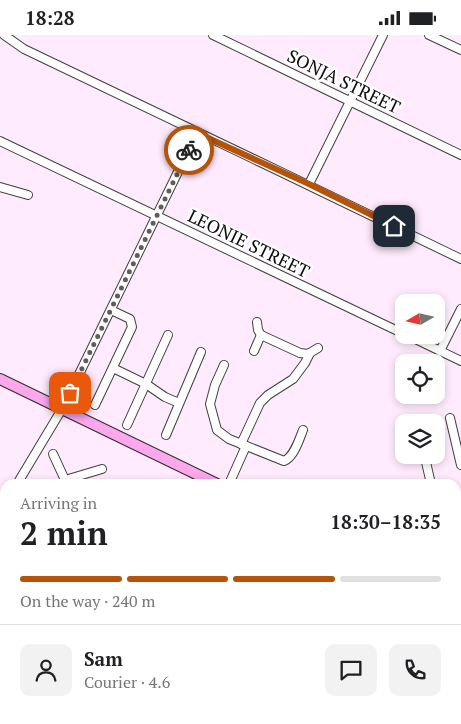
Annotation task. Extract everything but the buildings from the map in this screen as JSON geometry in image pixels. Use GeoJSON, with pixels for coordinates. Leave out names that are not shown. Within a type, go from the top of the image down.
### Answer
{"type":"FeatureCollection","features":[{"type":"Feature","properties":{"kind":"street"},"geometry":{"type":"LineString","coordinates":[[4,35],[24,49],[197,133],[309,184],[461,259]]}},
{"type":"Feature","properties":{"kind":"street","name":"SONJA STREET"},"geometry":{"type":"LineString","coordinates":[[213,35],[461,155]]}},
{"type":"Feature","properties":{"kind":"street"},"geometry":{"type":"LineString","coordinates":[[309,184],[383,35]]}},
{"type":"Feature","properties":{"kind":"street"},"geometry":{"type":"LineString","coordinates":[[429,35],[461,50]]}},
{"type":"Feature","properties":{"kind":"street"},"geometry":{"type":"LineString","coordinates":[[20,479],[62,409],[197,133]]}},
{"type":"Feature","properties":{"kind":"street","name":"LEONIE STREET"},"geometry":{"type":"LineString","coordinates":[[0,141],[395,329]]}},
{"type":"Feature","properties":{"kind":"street"},"geometry":{"type":"LineString","coordinates":[[0,187],[28,195]]}},
{"type":"Feature","properties":{"kind":"street"},"geometry":{"type":"LineString","coordinates":[[440,351],[461,309]]}},
{"type":"Feature","properties":{"kind":"street"},"geometry":{"type":"LineString","coordinates":[[95,405],[133,324],[130,319],[111,310]]}},
{"type":"Feature","properties":{"kind":"street"},"geometry":{"type":"LineString","coordinates":[[257,322],[261,335],[300,353],[310,353]]}},
{"type":"Feature","properties":{"kind":"street"},"geometry":{"type":"LineString","coordinates":[[127,425],[168,335]]}},
{"type":"Feature","properties":{"kind":"street"},"geometry":{"type":"LineString","coordinates":[[254,351],[261,335]]}},
{"type":"Feature","properties":{"kind":"street","name":"LEONIE STREET"},"geometry":{"type":"LineString","coordinates":[[426,344],[461,361]]}},
{"type":"Feature","properties":{"kind":"street"},"geometry":{"type":"LineString","coordinates":[[231,479],[260,403],[268,395],[293,379],[310,353],[318,348]]}},
{"type":"Feature","properties":{"kind":"street"},"geometry":{"type":"LineString","coordinates":[[166,435],[201,351]]}},
{"type":"Feature","properties":{"kind":"street"},"geometry":{"type":"LineString","coordinates":[[224,365],[212,392],[210,404],[217,430],[224,437],[281,461],[287,461],[303,430]]}},
{"type":"Feature","properties":{"kind":"street"},"geometry":{"type":"LineString","coordinates":[[113,369],[146,384],[164,397],[179,403]]}},
{"type":"Feature","properties":{"kind":"street"},"geometry":{"type":"LineString","coordinates":[[0,379],[207,479]]}},
{"type":"Feature","properties":{"kind":"street"},"geometry":{"type":"LineString","coordinates":[[450,418],[461,465]]}},
{"type":"Feature","properties":{"kind":"street"},"geometry":{"type":"LineString","coordinates":[[53,454],[64,479]]}},
{"type":"Feature","properties":{"kind":"street"},"geometry":{"type":"LineString","coordinates":[[426,464],[430,479]]}},
{"type":"Feature","properties":{"kind":"street"},"geometry":{"type":"LineString","coordinates":[[74,479],[102,469]]}},
{"type":"Feature","properties":{"kind":"way so far"},"geometry":{"type":"LineString","coordinates":[[70,393],[189,150]]}},
{"type":"Feature","properties":{"kind":"route"},"geometry":{"type":"LineString","coordinates":[[189,150],[197,133],[309,184],[394,226]]}}]}
